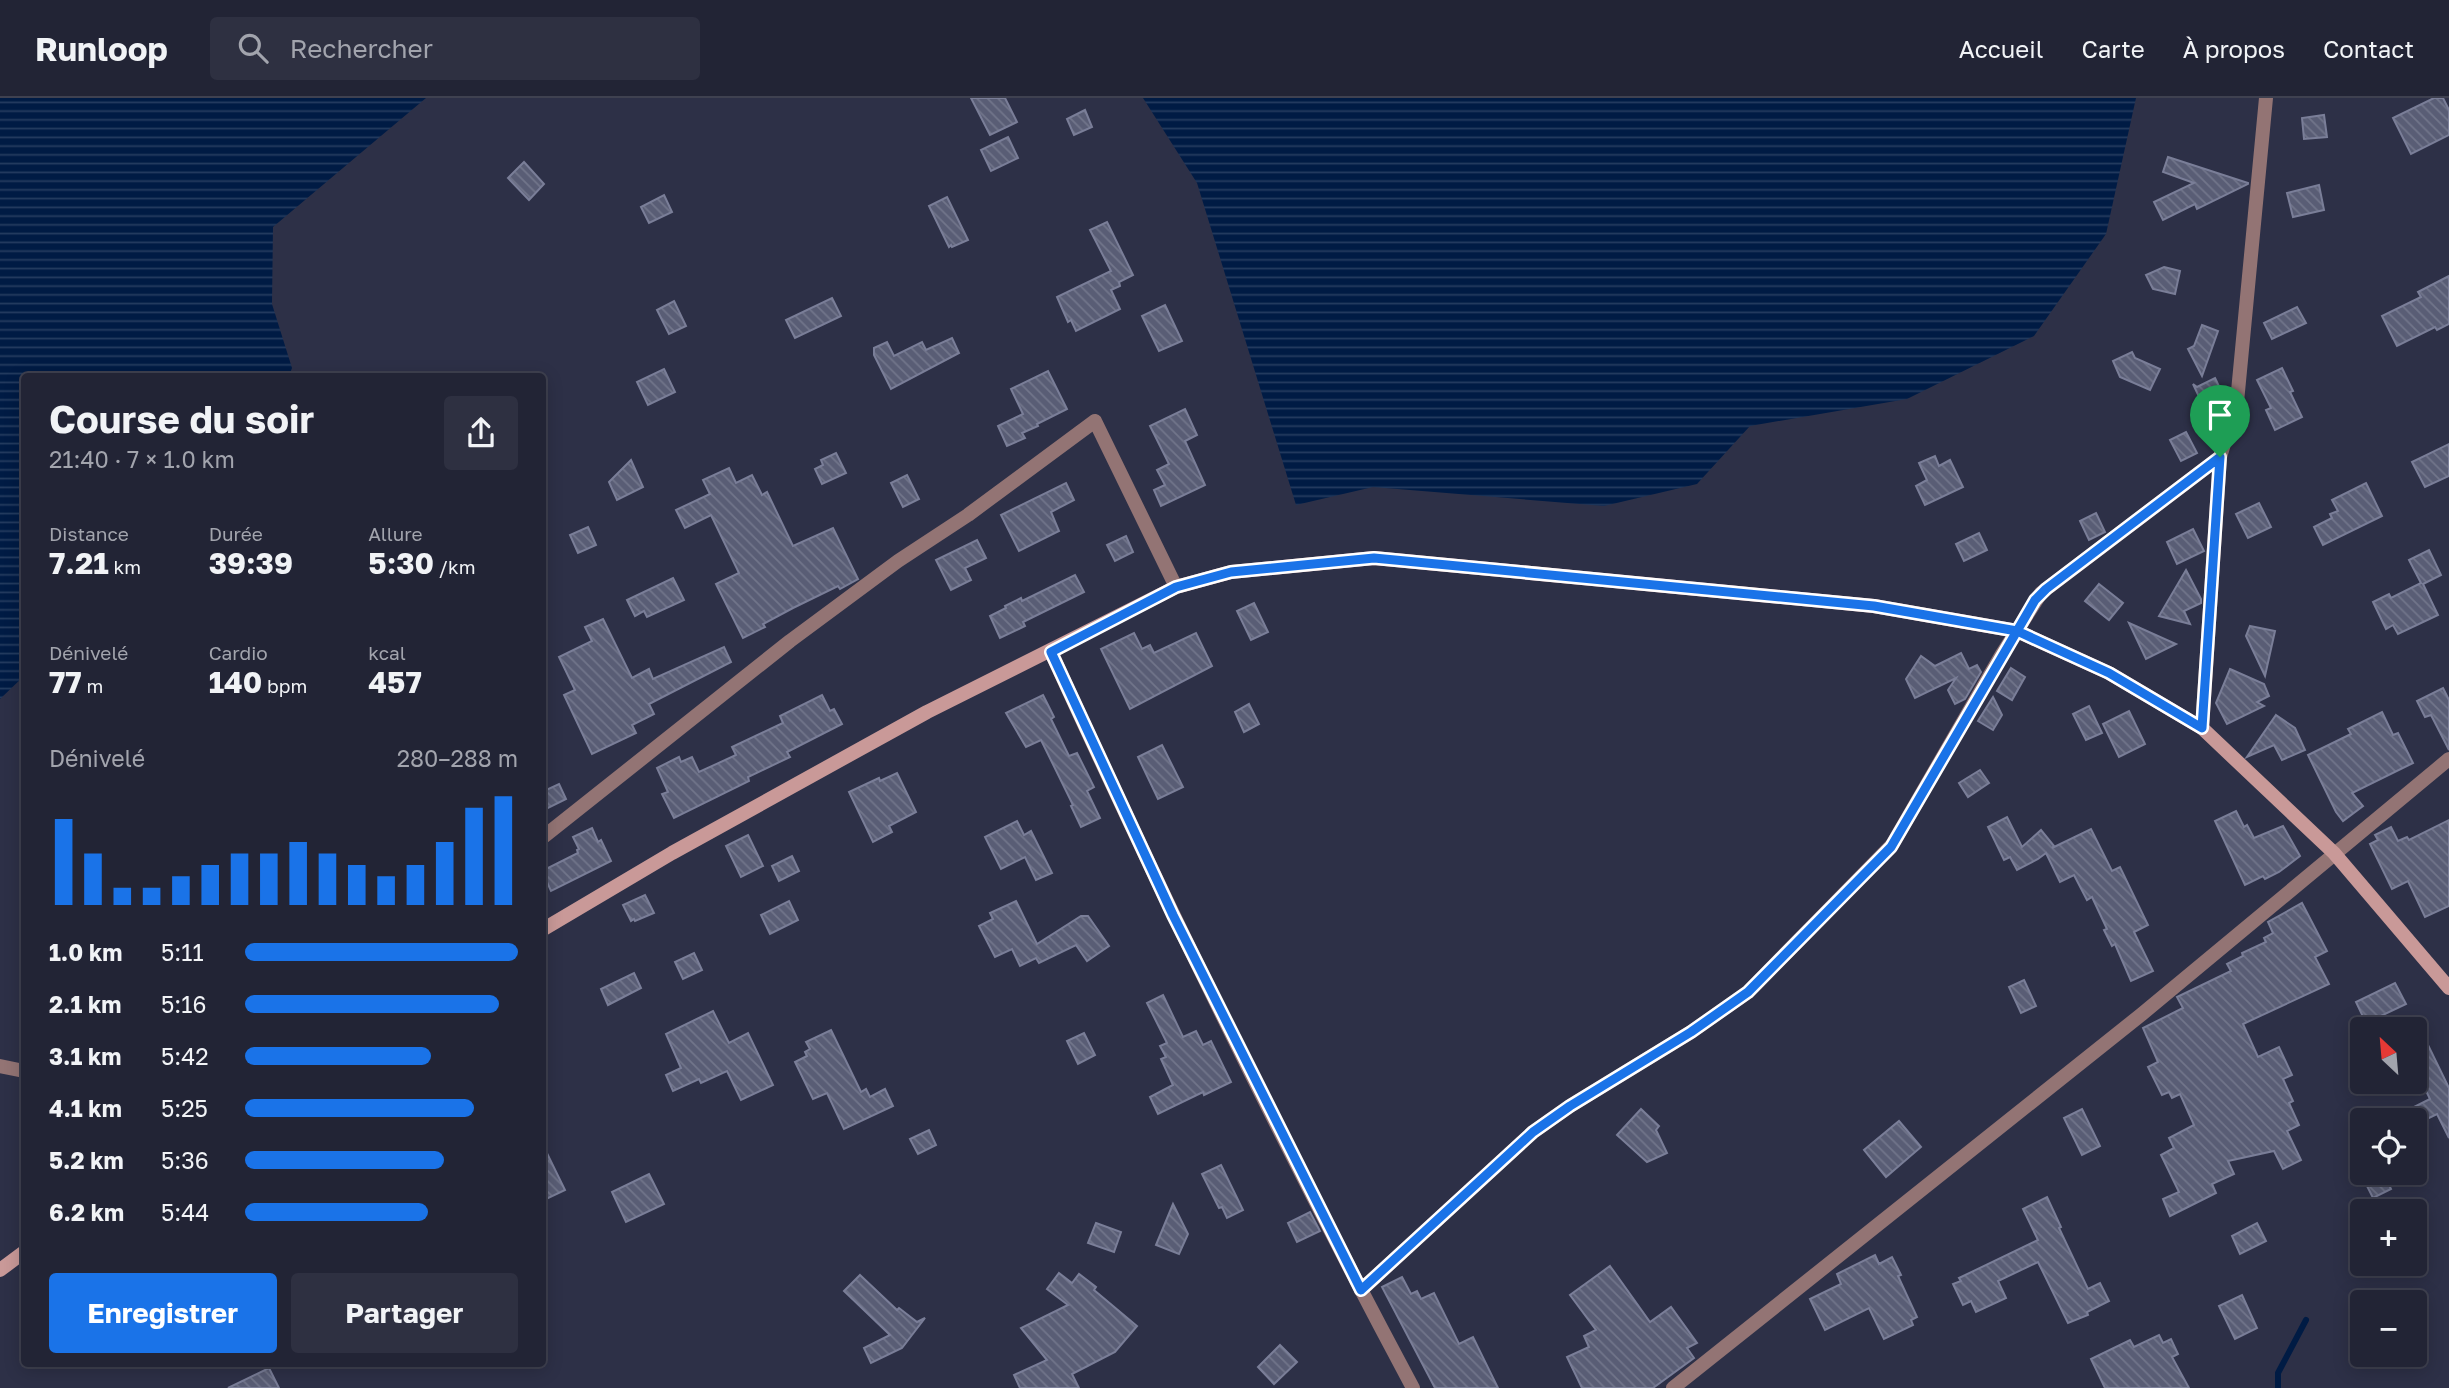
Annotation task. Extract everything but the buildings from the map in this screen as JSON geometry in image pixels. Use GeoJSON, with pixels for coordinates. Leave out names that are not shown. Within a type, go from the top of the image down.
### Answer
{"type":"FeatureCollection","features":[{"type":"Feature","properties":{"kind":"main road"},"geometry":{"type":"LineString","coordinates":[[546,928],[672,853],[915,719],[1176,587],[1231,572],[1374,558],[1874,606],[2017,631],[2109,673],[2202,728],[2334,853],[2449,988]]}},
{"type":"Feature","properties":{"kind":"main road"},"geometry":{"type":"LineString","coordinates":[[0,1270],[21,1254]]}},
{"type":"Feature","properties":{"kind":"street"},"geometry":{"type":"LineString","coordinates":[[2202,728],[2220,457],[2237,399],[2266,98]]}},
{"type":"Feature","properties":{"kind":"street"},"geometry":{"type":"LineString","coordinates":[[546,835],[790,641],[1095,421],[1176,587]]}},
{"type":"Feature","properties":{"kind":"street"},"geometry":{"type":"LineString","coordinates":[[1361,1290],[1533,1132],[1704,1023],[1757,982],[1891,847],[2035,600],[2220,457]]}},
{"type":"Feature","properties":{"kind":"street"},"geometry":{"type":"LineString","coordinates":[[1051,652],[1173,915],[1413,1388]]}},
{"type":"Feature","properties":{"kind":"street"},"geometry":{"type":"LineString","coordinates":[[1674,1388],[2142,1014],[2449,759]]}},
{"type":"Feature","properties":{"kind":"street"},"geometry":{"type":"LineString","coordinates":[[0,1066],[21,1070]]}},
{"type":"Feature","properties":{"kind":"water"},"geometry":{"type":"Polygon","coordinates":[[[0,98],[426,98],[273,227],[272,304],[292,368],[290,373],[21,373],[21,679],[0,699],[0,98]]]}},
{"type":"Feature","properties":{"kind":"water"},"geometry":{"type":"Polygon","coordinates":[[[1143,98],[2136,98],[2106,234],[2034,336],[1907,399],[1750,426],[1697,484],[1604,506],[1373,487],[1296,505],[1197,183],[1143,98]]]}},
{"type":"Feature","properties":{"kind":"waterway"},"geometry":{"type":"LineString","coordinates":[[2278,1388],[2278,1373],[2306,1320]]}},
{"type":"Feature","properties":{"kind":"route"},"geometry":{"type":"LineString","coordinates":[[2220,457],[2041,593],[2017,631],[1874,606],[1374,558],[1290,564],[1231,572],[1176,587],[1051,652],[1173,915],[1361,1290],[1533,1132],[1570,1106],[1691,1032],[1748,992],[1891,847],[2017,631],[2109,673],[2202,728],[2220,457]]}}]}
